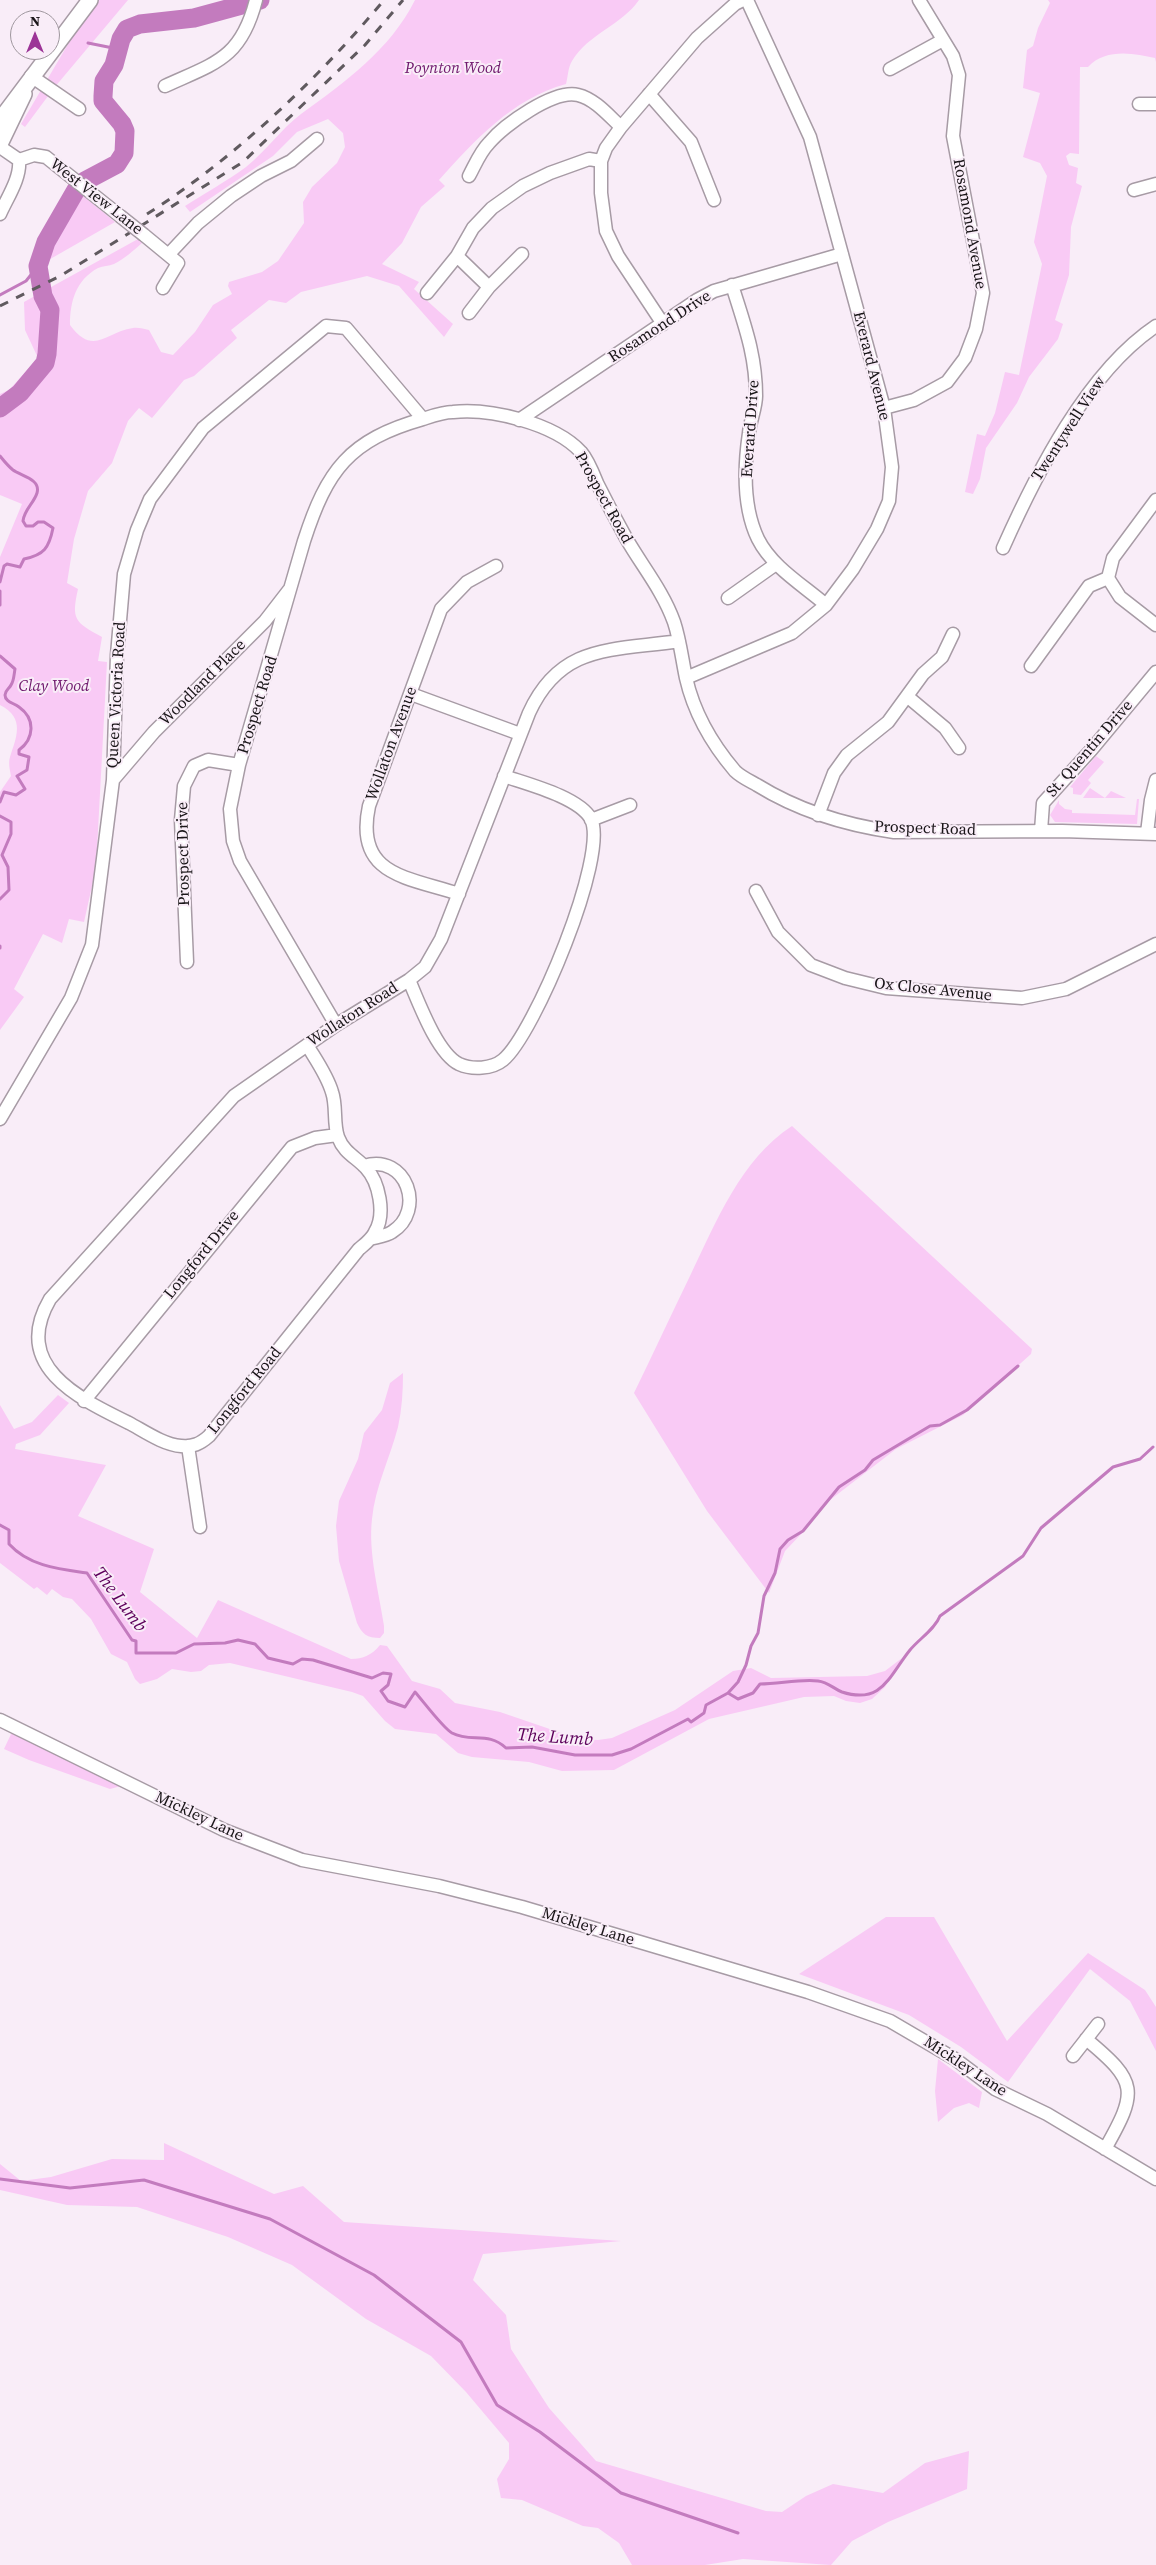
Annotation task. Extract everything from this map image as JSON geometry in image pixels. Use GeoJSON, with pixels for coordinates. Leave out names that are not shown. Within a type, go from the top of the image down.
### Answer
{"type":"FeatureCollection","features":[{"type":"Feature","properties":{"kind":"main road"},"geometry":{"type":"LineString","coordinates":[[0,146],[6,111],[90,0]]}},
{"type":"Feature","properties":{"kind":"street"},"geometry":{"type":"LineString","coordinates":[[664,324],[618,256],[606,231],[601,193],[601,161],[606,148],[621,127],[697,38],[735,4],[745,0]]}},
{"type":"Feature","properties":{"kind":"street","name":"Everard Avenue"},"geometry":{"type":"LineString","coordinates":[[686,678],[792,633],[826,605],[853,569],[877,529],[889,501],[892,468],[884,408],[810,137],[745,0]]}},
{"type":"Feature","properties":{"kind":"street","name":"Rosamond Avenue"},"geometry":{"type":"LineString","coordinates":[[884,408],[914,400],[947,382],[965,358],[976,329],[983,293],[954,136],[959,75],[953,56],[919,0]]}},
{"type":"Feature","properties":{"kind":"street"},"geometry":{"type":"LineString","coordinates":[[165,86],[227,56],[244,33],[256,3]]}},
{"type":"Feature","properties":{"kind":"street"},"geometry":{"type":"LineString","coordinates":[[890,68],[943,40]]}},
{"type":"Feature","properties":{"kind":"street"},"geometry":{"type":"LineString","coordinates":[[31,76],[78,111]]}},
{"type":"Feature","properties":{"kind":"street"},"geometry":{"type":"LineString","coordinates":[[469,176],[481,166],[489,142],[504,130],[556,97],[570,94],[580,95],[599,107],[621,127]]}},
{"type":"Feature","properties":{"kind":"street"},"geometry":{"type":"LineString","coordinates":[[649,94],[691,142],[714,200]]}},
{"type":"Feature","properties":{"kind":"street"},"geometry":{"type":"LineString","coordinates":[[1139,104],[1156,104]]}},
{"type":"Feature","properties":{"kind":"street"},"geometry":{"type":"LineString","coordinates":[[163,288],[178,263],[168,254],[198,223],[231,196],[261,176],[291,161],[317,140]]}},
{"type":"Feature","properties":{"kind":"street"},"geometry":{"type":"LineString","coordinates":[[0,146],[19,160],[18,173],[0,214]]}},
{"type":"Feature","properties":{"kind":"street","name":"West View Lane"},"geometry":{"type":"LineString","coordinates":[[19,160],[34,154],[52,161],[98,200],[168,254]]}},
{"type":"Feature","properties":{"kind":"street"},"geometry":{"type":"LineString","coordinates":[[427,293],[457,256],[473,228],[492,208],[523,186],[589,159],[601,161]]}},
{"type":"Feature","properties":{"kind":"street"},"geometry":{"type":"LineString","coordinates":[[1134,190],[1156,184]]}},
{"type":"Feature","properties":{"kind":"street"},"geometry":{"type":"LineString","coordinates":[[469,313],[489,287],[522,254]]}},
{"type":"Feature","properties":{"kind":"street","name":"Rosamond Drive"},"geometry":{"type":"LineString","coordinates":[[519,420],[697,300],[732,285],[842,254]]}},
{"type":"Feature","properties":{"kind":"street"},"geometry":{"type":"LineString","coordinates":[[457,256],[489,287]]}},
{"type":"Feature","properties":{"kind":"street","name":"Everard Drive"},"geometry":{"type":"LineString","coordinates":[[732,285],[755,362],[756,399],[749,432],[746,466],[748,506],[758,539],[776,564],[826,605]]}},
{"type":"Feature","properties":{"kind":"street","name":"Queen Victoria Road"},"geometry":{"type":"LineString","coordinates":[[0,1119],[71,998],[92,945],[113,780],[117,655],[124,574],[137,530],[150,499],[203,428],[326,326],[346,328],[423,419]]}},
{"type":"Feature","properties":{"kind":"street","name":"Twentywell View"},"geometry":{"type":"LineString","coordinates":[[1003,548],[1023,503],[1078,411],[1119,357],[1156,326]]}},
{"type":"Feature","properties":{"kind":"street","name":"Prospect Road"},"geometry":{"type":"LineString","coordinates":[[336,1025],[253,886],[233,841],[230,809],[239,765],[281,629],[314,509],[335,470],[368,442],[385,432],[423,419],[452,412],[495,414],[519,420],[547,430],[567,440],[582,453],[622,532],[663,597],[680,641],[686,678],[694,706],[720,753],[738,774],[779,798],[818,815],[872,829],[894,832],[1040,831],[1151,833]]}},
{"type":"Feature","properties":{"kind":"street"},"geometry":{"type":"LineString","coordinates":[[1156,500],[1113,558],[1108,578],[1120,597],[1156,625]]}},
{"type":"Feature","properties":{"kind":"street"},"geometry":{"type":"LineString","coordinates":[[728,598],[776,564]]}},
{"type":"Feature","properties":{"kind":"street","name":"Wollaton Avenue"},"geometry":{"type":"LineString","coordinates":[[459,894],[384,868],[375,859],[366,844],[364,828],[368,806],[441,609],[467,582],[496,566]]}},
{"type":"Feature","properties":{"kind":"street"},"geometry":{"type":"LineString","coordinates":[[1031,666],[1089,586],[1108,578]]}},
{"type":"Feature","properties":{"kind":"street","name":"Woodland Place"},"geometry":{"type":"LineString","coordinates":[[113,780],[154,732],[265,621],[293,585]]}},
{"type":"Feature","properties":{"kind":"street"},"geometry":{"type":"LineString","coordinates":[[265,621],[281,629]]}},
{"type":"Feature","properties":{"kind":"street"},"geometry":{"type":"LineString","coordinates":[[818,815],[834,773],[847,754],[888,722],[908,698],[923,674],[942,656],[953,634]]}},
{"type":"Feature","properties":{"kind":"street","name":"Wollaton Road"},"geometry":{"type":"LineString","coordinates":[[84,1400],[67,1389],[46,1364],[39,1351],[38,1328],[42,1313],[50,1299],[234,1096],[336,1025],[408,980],[424,967],[434,953],[459,894],[520,734],[539,691],[552,676],[572,661],[596,653],[680,641]]}},
{"type":"Feature","properties":{"kind":"street","name":"St. Quentin Drive"},"geometry":{"type":"LineString","coordinates":[[1040,831],[1044,803],[1156,672]]}},
{"type":"Feature","properties":{"kind":"street"},"geometry":{"type":"LineString","coordinates":[[411,694],[520,734]]}},
{"type":"Feature","properties":{"kind":"street"},"geometry":{"type":"LineString","coordinates":[[908,698],[945,728],[959,748]]}},
{"type":"Feature","properties":{"kind":"street","name":"Prospect Drive"},"geometry":{"type":"LineString","coordinates":[[187,962],[181,820],[184,786],[194,766],[208,760],[239,765]]}},
{"type":"Feature","properties":{"kind":"street"},"geometry":{"type":"LineString","coordinates":[[408,980],[435,1036],[448,1055],[459,1064],[473,1068],[488,1066],[501,1061],[516,1048],[564,951],[594,848],[591,820],[582,808],[569,800],[504,776]]}},
{"type":"Feature","properties":{"kind":"street"},"geometry":{"type":"LineString","coordinates":[[1151,833],[1151,800],[1156,780]]}},
{"type":"Feature","properties":{"kind":"street"},"geometry":{"type":"LineString","coordinates":[[591,820],[630,806]]}},
{"type":"Feature","properties":{"kind":"street","name":"Ox Close Avenue"},"geometry":{"type":"LineString","coordinates":[[756,898],[778,932],[811,965],[845,978],[895,989],[1022,998],[1066,989],[1156,944]]}},
{"type":"Feature","properties":{"kind":"street","name":"Longford Road"},"geometry":{"type":"LineString","coordinates":[[188,1446],[202,1443],[209,1436],[359,1249],[370,1239],[379,1224],[380,1211],[376,1185],[364,1166],[346,1152],[337,1135],[333,1093],[307,1045]]}},
{"type":"Feature","properties":{"kind":"street","name":"Longford Drive"},"geometry":{"type":"LineString","coordinates":[[84,1400],[292,1147],[315,1138],[337,1135]]}},
{"type":"Feature","properties":{"kind":"street","name":"Longford Road"},"geometry":{"type":"LineString","coordinates":[[364,1166],[375,1162],[386,1164],[402,1176],[409,1192],[406,1213],[399,1226],[393,1232],[370,1239]]}},
{"type":"Feature","properties":{"kind":"street"},"geometry":{"type":"LineString","coordinates":[[84,1400],[174,1445],[188,1446],[200,1527]]}},
{"type":"Feature","properties":{"kind":"street","name":"Mickley Lane"},"geometry":{"type":"LineString","coordinates":[[0,1720],[224,1830],[302,1860],[438,1886],[522,1907],[808,1992],[890,2020],[955,2059],[995,2089],[1047,2114],[1156,2179]]}},
{"type":"Feature","properties":{"kind":"street"},"geometry":{"type":"LineString","coordinates":[[1073,2056],[1098,2024]]}},
{"type":"Feature","properties":{"kind":"street"},"geometry":{"type":"LineString","coordinates":[[1086,2039],[1114,2063],[1124,2078],[1129,2098],[1125,2114],[1105,2149]]}},
{"type":"Feature","properties":{"kind":"green space"},"geometry":{"type":"Polygon","coordinates":[[[94,0],[128,0],[54,88],[25,127],[21,124],[94,0]]]}},
{"type":"Feature","properties":{"kind":"green space","name":"Poynton Wood"},"geometry":{"type":"Polygon","coordinates":[[[415,0],[639,0],[624,16],[596,36],[579,52],[571,63],[566,84],[528,100],[512,110],[466,150],[439,180],[445,186],[421,207],[402,243],[382,264],[419,282],[414,289],[453,324],[444,337],[399,286],[367,276],[301,292],[286,303],[269,300],[231,330],[237,338],[194,376],[184,380],[152,418],[139,408],[128,421],[112,463],[88,491],[74,539],[67,583],[78,589],[75,607],[77,619],[86,628],[102,637],[98,661],[107,662],[96,868],[84,922],[69,919],[62,943],[43,934],[14,989],[24,997],[0,1030],[0,792],[11,776],[9,759],[15,743],[17,729],[13,716],[0,705],[0,557],[22,504],[0,495],[0,394],[9,390],[38,358],[25,330],[24,302],[138,239],[142,243],[125,257],[114,264],[98,268],[90,273],[79,285],[71,308],[70,325],[86,340],[93,341],[133,328],[149,330],[161,352],[173,355],[195,332],[213,305],[232,294],[228,286],[229,282],[262,272],[278,261],[304,223],[303,202],[312,187],[337,163],[345,147],[343,133],[328,119],[297,132],[273,156],[190,212],[185,206],[246,167],[294,120],[365,64],[393,34],[415,0]]]}},
{"type":"Feature","properties":{"kind":"green space"},"geometry":{"type":"Polygon","coordinates":[[[1048,0],[1156,0],[1156,62],[1155,58],[1129,54],[1111,54],[1095,61],[1088,67],[1080,67],[1079,154],[1070,153],[1066,156],[1069,165],[1078,168],[1076,183],[1082,186],[1071,227],[1069,275],[1055,320],[1063,324],[1058,339],[1029,377],[1017,403],[986,448],[980,479],[973,494],[965,492],[977,434],[985,436],[995,413],[1005,372],[1019,375],[1042,264],[1034,242],[1047,176],[1040,163],[1023,157],[1040,93],[1023,88],[1027,50],[1033,46],[1038,28],[1050,3],[1048,0]]]}},
{"type":"Feature","properties":{"kind":"green space"},"geometry":{"type":"Polygon","coordinates":[[[76,190],[115,222],[38,266],[46,242],[76,190]]]}},
{"type":"Feature","properties":{"kind":"green space"},"geometry":{"type":"Polygon","coordinates":[[[1096,756],[1104,762],[1088,780],[1091,783],[1081,795],[1073,794],[1073,788],[1070,787],[1096,756]]]}},
{"type":"Feature","properties":{"kind":"green space"},"geometry":{"type":"Polygon","coordinates":[[[1090,788],[1105,798],[1083,798],[1090,788]]]}},
{"type":"Feature","properties":{"kind":"green space"},"geometry":{"type":"Polygon","coordinates":[[[1111,791],[1126,798],[1105,798],[1111,791]]]}},
{"type":"Feature","properties":{"kind":"green space"},"geometry":{"type":"Polygon","coordinates":[[[1137,799],[1139,799],[1137,824],[1055,822],[1050,815],[1059,800],[1059,804],[1065,809],[1072,810],[1072,813],[1135,815],[1137,799]]]}},
{"type":"Feature","properties":{"kind":"green space"},"geometry":{"type":"Polygon","coordinates":[[[792,1126],[1032,1349],[1031,1354],[963,1415],[896,1449],[830,1500],[785,1551],[769,1593],[707,1511],[634,1393],[710,1234],[732,1193],[758,1156],[792,1126]]]}},
{"type":"Feature","properties":{"kind":"green space"},"geometry":{"type":"Polygon","coordinates":[[[403,1373],[398,1427],[379,1484],[372,1519],[371,1545],[384,1626],[384,1633],[380,1638],[375,1638],[366,1635],[357,1623],[339,1561],[336,1526],[339,1501],[358,1459],[364,1433],[382,1410],[390,1383],[403,1373]]]}},
{"type":"Feature","properties":{"kind":"green space"},"geometry":{"type":"Polygon","coordinates":[[[58,1395],[69,1403],[40,1435],[16,1444],[15,1449],[106,1465],[78,1516],[154,1549],[140,1592],[197,1638],[218,1600],[351,1659],[367,1656],[380,1645],[387,1646],[412,1681],[440,1689],[455,1703],[500,1712],[579,1739],[598,1740],[612,1738],[675,1710],[733,1671],[751,1668],[771,1678],[867,1676],[885,1671],[902,1658],[885,1687],[872,1699],[860,1703],[846,1701],[834,1696],[804,1697],[709,1719],[614,1770],[562,1771],[529,1762],[472,1757],[458,1753],[436,1734],[395,1729],[385,1721],[363,1696],[230,1663],[209,1665],[201,1671],[191,1672],[172,1669],[157,1679],[140,1684],[135,1679],[127,1662],[111,1654],[91,1619],[72,1599],[63,1597],[52,1589],[47,1595],[37,1587],[34,1589],[0,1563],[0,1405],[14,1429],[32,1422],[58,1395]]]}},
{"type":"Feature","properties":{"kind":"green space"},"geometry":{"type":"Polygon","coordinates":[[[12,1732],[121,1786],[110,1789],[4,1749],[12,1732]]]}},
{"type":"Feature","properties":{"kind":"green space"},"geometry":{"type":"Polygon","coordinates":[[[886,1917],[934,1917],[1007,2041],[1088,1953],[1145,1990],[1156,2007],[1156,2051],[1130,2001],[1090,1969],[1008,2082],[961,2047],[909,2015],[799,1974],[886,1917]]]}},
{"type":"Feature","properties":{"kind":"green space"},"geometry":{"type":"Polygon","coordinates":[[[938,2059],[982,2092],[979,2108],[969,2103],[954,2108],[938,2122],[935,2091],[938,2059]]]}},
{"type":"Feature","properties":{"kind":"green space"},"geometry":{"type":"Polygon","coordinates":[[[164,2143],[274,2194],[303,2186],[344,2222],[621,2241],[483,2254],[473,2280],[506,2315],[511,2349],[549,2408],[596,2461],[766,2511],[782,2512],[806,2496],[833,2484],[883,2493],[925,2463],[969,2451],[967,2489],[888,2522],[852,2541],[831,2565],[743,2559],[705,2565],[632,2565],[619,2543],[598,2528],[583,2526],[522,2500],[501,2498],[497,2479],[509,2459],[509,2443],[466,2392],[431,2356],[366,2319],[292,2265],[228,2237],[137,2207],[67,2205],[0,2190],[0,2164],[21,2181],[51,2177],[112,2159],[164,2160],[164,2143]]]}},
{"type":"Feature","properties":{"kind":"waterway"},"geometry":{"type":"LineString","coordinates":[[0,408],[20,393],[45,363],[50,310],[43,296],[38,266],[46,242],[76,190],[85,181],[117,164],[124,153],[125,131],[122,124],[103,101],[103,96],[104,81],[114,65],[121,39],[127,29],[140,24],[194,18],[260,0]]}},
{"type":"Feature","properties":{"kind":"waterway"},"geometry":{"type":"LineString","coordinates":[[88,43],[118,49]]}},
{"type":"Feature","properties":{"kind":"waterway"},"geometry":{"type":"LineString","coordinates":[[0,295],[26,281],[38,266]]}},
{"type":"Feature","properties":{"kind":"waterway"},"geometry":{"type":"LineString","coordinates":[[0,456],[13,470],[36,484],[37,493],[23,521],[26,526],[33,526],[38,522],[44,522],[53,528],[50,541],[44,550],[41,553],[24,559],[20,567],[7,564],[4,566],[0,582]]}},
{"type":"Feature","properties":{"kind":"waterway"},"geometry":{"type":"LineString","coordinates":[[0,591],[0,605]]}},
{"type":"Feature","properties":{"kind":"waterway"},"geometry":{"type":"LineString","coordinates":[[0,656],[15,669],[13,682],[5,697],[24,712],[28,717],[31,729],[28,740],[19,750],[19,754],[29,757],[27,770],[17,776],[25,789],[16,795],[4,792],[0,802]]}},
{"type":"Feature","properties":{"kind":"waterway"},"geometry":{"type":"LineString","coordinates":[[0,816],[11,822],[11,834],[2,855],[8,867],[9,890],[0,899]]}},
{"type":"Feature","properties":{"kind":"waterway","name":"The Lumb"},"geometry":{"type":"LineString","coordinates":[[0,1525],[9,1530],[9,1544],[35,1562],[65,1570],[87,1573],[132,1640],[136,1641],[136,1653],[176,1653],[194,1644],[225,1643],[238,1640],[255,1644],[268,1658],[293,1664],[302,1659],[313,1660],[372,1678],[383,1673],[391,1674],[388,1685],[381,1691],[388,1701],[405,1707],[415,1692],[444,1726],[459,1736],[486,1738],[506,1748],[532,1747],[575,1755],[612,1755],[631,1749],[688,1719],[691,1722],[704,1713],[706,1705],[728,1693],[738,1682],[746,1665],[751,1646],[758,1633],[764,1596],[775,1573],[780,1549],[788,1540],[803,1531],[839,1487],[865,1470],[873,1460],[930,1426],[940,1425],[967,1410],[1018,1366]]}},
{"type":"Feature","properties":{"kind":"waterway"},"geometry":{"type":"LineString","coordinates":[[728,1693],[738,1699],[753,1693],[760,1684],[804,1681],[822,1682],[842,1692],[856,1695],[867,1695],[876,1691],[890,1678],[910,1650],[931,1630],[940,1616],[1023,1556],[1041,1528],[1113,1467],[1140,1459],[1153,1447]]}},
{"type":"Feature","properties":{"kind":"waterway"},"geometry":{"type":"LineString","coordinates":[[0,2179],[70,2188],[144,2180],[270,2219],[374,2275],[461,2342],[497,2405],[540,2432],[621,2493],[738,2533]]}},
{"type":"Feature","properties":{"kind":"railway"},"geometry":{"type":"LineString","coordinates":[[147,214],[212,168],[274,116],[332,59],[384,0]]}},
{"type":"Feature","properties":{"kind":"railway"},"geometry":{"type":"LineString","coordinates":[[0,306],[62,275],[243,162],[365,45],[403,0]]}},
{"type":"Feature","properties":{"kind":"park label","name":"Clay Wood"},"geometry":{"type":"Point","coordinates":[54,687]}}]}
